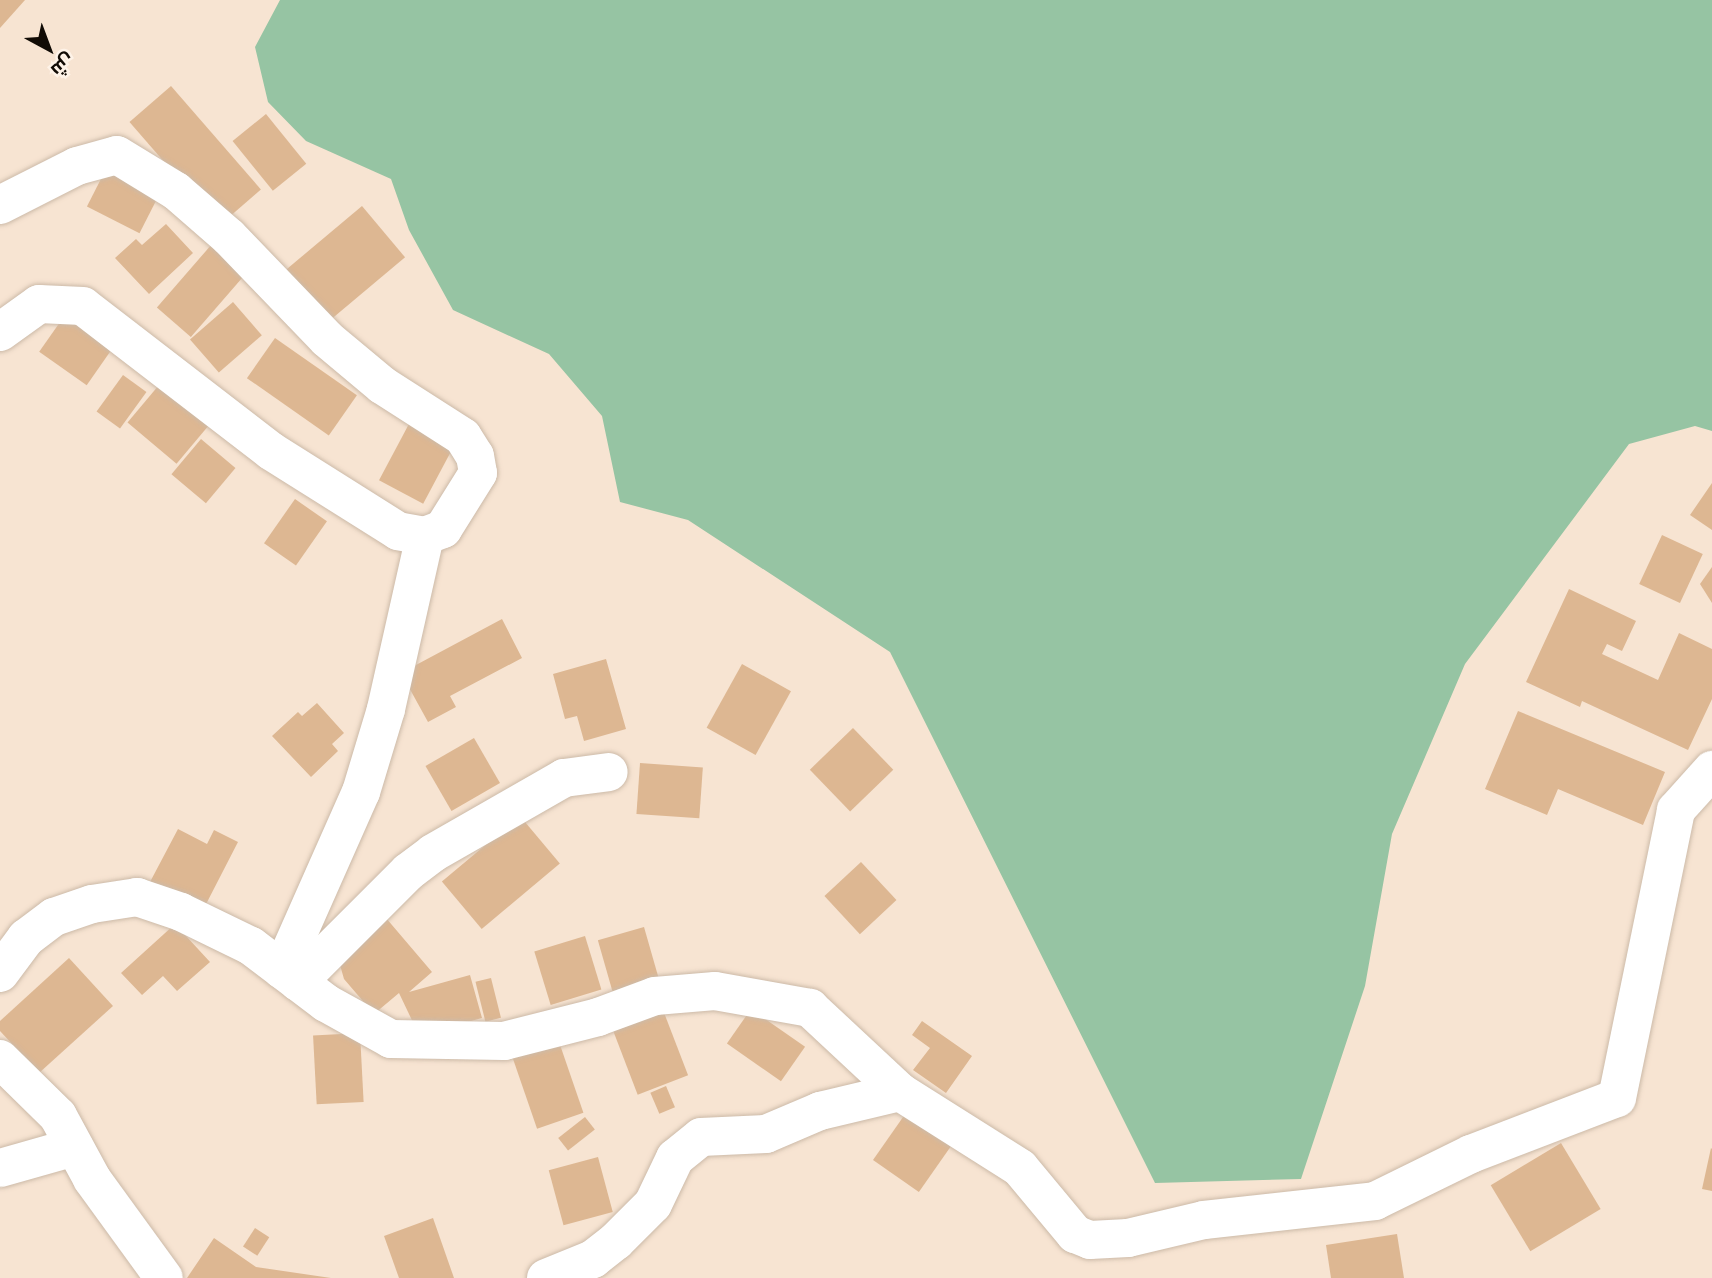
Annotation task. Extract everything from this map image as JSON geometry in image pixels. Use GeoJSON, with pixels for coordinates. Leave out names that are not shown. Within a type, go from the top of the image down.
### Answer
{"type":"FeatureCollection","features":[{"type":"Feature","properties":{"kind":"street"},"geometry":{"type":"LineString","coordinates":[[0,205],[77,166],[117,155],[176,191],[229,237],[327,339],[382,385],[463,437],[475,456],[478,473],[443,529],[425,536],[398,531],[271,451],[83,306],[39,304],[0,332]]}},
{"type":"Feature","properties":{"kind":"street"},"geometry":{"type":"LineString","coordinates":[[290,976],[361,792],[386,709],[425,536]]}},
{"type":"Feature","properties":{"kind":"street"},"geometry":{"type":"LineString","coordinates":[[0,973],[26,938],[54,917],[92,904],[137,897],[181,912],[251,946],[290,976],[391,1039],[504,1041],[598,1017],[655,996],[703,992],[810,1008],[900,1092],[1020,1168],[1075,1234],[1090,1240],[1128,1238],[1204,1220],[1375,1201],[1471,1154],[1616,1098],[1676,810],[1712,770]]}},
{"type":"Feature","properties":{"kind":"street"},"geometry":{"type":"LineString","coordinates":[[290,976],[433,853],[564,778],[609,772]]}},
{"type":"Feature","properties":{"kind":"street"},"geometry":{"type":"LineString","coordinates":[[0,1059],[58,1116],[92,1179],[164,1278]]}},
{"type":"Feature","properties":{"kind":"street"},"geometry":{"type":"LineString","coordinates":[[546,1278],[593,1259],[616,1241],[653,1204],[675,1158],[701,1138],[766,1134],[820,1111],[900,1092]]}},
{"type":"Feature","properties":{"kind":"street"},"geometry":{"type":"LineString","coordinates":[[0,1168],[74,1147]]}},
{"type":"Feature","properties":{"kind":"green space"},"geometry":{"type":"Polygon","coordinates":[[[280,0],[1712,0],[1712,431],[1695,426],[1629,444],[1465,664],[1392,834],[1365,986],[1301,1179],[1155,1183],[890,652],[688,520],[620,502],[602,416],[549,354],[453,310],[409,230],[391,179],[306,141],[268,102],[255,47],[280,0]]]}},
{"type":"Feature","properties":{"kind":"building"},"geometry":{"type":"Polygon","coordinates":[[[0,0],[25,0],[0,28],[0,0]]]}},
{"type":"Feature","properties":{"kind":"building"},"geometry":{"type":"Polygon","coordinates":[[[171,86],[261,189],[219,225],[129,122],[171,86]]]}},
{"type":"Feature","properties":{"kind":"building"},"geometry":{"type":"Polygon","coordinates":[[[266,114],[306,164],[273,191],[233,141],[266,114]]]}},
{"type":"Feature","properties":{"kind":"building"},"geometry":{"type":"Polygon","coordinates":[[[106,169],[159,196],[140,233],[87,206],[106,169]]]}},
{"type":"Feature","properties":{"kind":"building"},"geometry":{"type":"Polygon","coordinates":[[[362,206],[405,257],[325,325],[282,273],[362,206]]]}},
{"type":"Feature","properties":{"kind":"building"},"geometry":{"type":"Polygon","coordinates":[[[166,224],[193,253],[149,294],[115,258],[136,239],[142,245],[166,224]]]}},
{"type":"Feature","properties":{"kind":"building"},"geometry":{"type":"Polygon","coordinates":[[[212,244],[246,274],[191,337],[157,307],[212,244]]]}},
{"type":"Feature","properties":{"kind":"building"},"geometry":{"type":"Polygon","coordinates":[[[233,302],[262,335],[219,373],[190,339],[233,302]]]}},
{"type":"Feature","properties":{"kind":"building"},"geometry":{"type":"Polygon","coordinates":[[[65,315],[113,348],[87,385],[39,352],[65,315]]]}},
{"type":"Feature","properties":{"kind":"building"},"geometry":{"type":"Polygon","coordinates":[[[275,338],[357,395],[329,435],[247,378],[275,338]]]}},
{"type":"Feature","properties":{"kind":"building"},"geometry":{"type":"Polygon","coordinates":[[[123,375],[146,392],[120,428],[97,411],[123,375]]]}},
{"type":"Feature","properties":{"kind":"building"},"geometry":{"type":"Polygon","coordinates":[[[159,385],[208,426],[177,464],[128,423],[159,385]]]}},
{"type":"Feature","properties":{"kind":"building"},"geometry":{"type":"Polygon","coordinates":[[[410,422],[454,445],[423,504],[379,480],[410,422]]]}},
{"type":"Feature","properties":{"kind":"building"},"geometry":{"type":"Polygon","coordinates":[[[201,439],[235,468],[206,503],[171,474],[201,439]]]}},
{"type":"Feature","properties":{"kind":"building"},"geometry":{"type":"Polygon","coordinates":[[[1712,483],[1712,530],[1690,515],[1712,483]]]}},
{"type":"Feature","properties":{"kind":"building"},"geometry":{"type":"Polygon","coordinates":[[[295,499],[327,521],[296,566],[264,543],[295,499]]]}},
{"type":"Feature","properties":{"kind":"building"},"geometry":{"type":"Polygon","coordinates":[[[1662,535],[1703,554],[1680,603],[1639,584],[1662,535]]]}},
{"type":"Feature","properties":{"kind":"building"},"geometry":{"type":"Polygon","coordinates":[[[1712,567],[1712,603],[1700,584],[1712,567]]]}},
{"type":"Feature","properties":{"kind":"building"},"geometry":{"type":"Polygon","coordinates":[[[1569,589],[1636,621],[1622,651],[1607,644],[1602,654],[1658,680],[1679,633],[1712,649],[1712,699],[1688,750],[1582,701],[1580,707],[1526,682],[1569,589]]]}},
{"type":"Feature","properties":{"kind":"building"},"geometry":{"type":"Polygon","coordinates":[[[502,619],[522,658],[450,696],[456,707],[428,722],[401,673],[502,619]]]}},
{"type":"Feature","properties":{"kind":"building"},"geometry":{"type":"Polygon","coordinates":[[[606,659],[626,729],[584,741],[577,716],[565,719],[553,674],[606,659]]]}},
{"type":"Feature","properties":{"kind":"building"},"geometry":{"type":"Polygon","coordinates":[[[742,664],[791,691],[756,755],[707,728],[742,664]]]}},
{"type":"Feature","properties":{"kind":"building"},"geometry":{"type":"Polygon","coordinates":[[[317,703],[344,733],[332,744],[338,751],[311,777],[272,736],[298,712],[302,716],[317,703]]]}},
{"type":"Feature","properties":{"kind":"building"},"geometry":{"type":"Polygon","coordinates":[[[1518,711],[1665,772],[1643,825],[1558,789],[1547,815],[1485,789],[1518,711]]]}},
{"type":"Feature","properties":{"kind":"building"},"geometry":{"type":"Polygon","coordinates":[[[853,728],[893,770],[850,811],[810,770],[853,728]]]}},
{"type":"Feature","properties":{"kind":"building"},"geometry":{"type":"Polygon","coordinates":[[[474,738],[500,783],[452,811],[426,766],[474,738]]]}},
{"type":"Feature","properties":{"kind":"building"},"geometry":{"type":"Polygon","coordinates":[[[640,763],[703,767],[699,818],[636,814],[640,763]]]}},
{"type":"Feature","properties":{"kind":"building"},"geometry":{"type":"Polygon","coordinates":[[[520,816],[560,863],[482,929],[442,882],[520,816]]]}},
{"type":"Feature","properties":{"kind":"building"},"geometry":{"type":"Polygon","coordinates":[[[178,829],[207,844],[214,830],[238,842],[203,910],[150,882],[178,829]]]}},
{"type":"Feature","properties":{"kind":"building"},"geometry":{"type":"Polygon","coordinates":[[[861,862],[896,900],[860,934],[824,896],[861,862]]]}},
{"type":"Feature","properties":{"kind":"building"},"geometry":{"type":"Polygon","coordinates":[[[386,918],[432,972],[409,992],[470,975],[482,1018],[419,1035],[399,993],[374,1014],[344,979],[338,958],[386,918]]]}},
{"type":"Feature","properties":{"kind":"building"},"geometry":{"type":"Polygon","coordinates":[[[175,924],[210,962],[177,991],[163,976],[142,995],[121,973],[175,924]]]}},
{"type":"Feature","properties":{"kind":"building"},"geometry":{"type":"Polygon","coordinates":[[[644,927],[659,978],[612,991],[598,940],[644,927]]]}},
{"type":"Feature","properties":{"kind":"building"},"geometry":{"type":"Polygon","coordinates":[[[585,936],[601,990],[551,1005],[534,951],[585,936]]]}},
{"type":"Feature","properties":{"kind":"building"},"geometry":{"type":"Polygon","coordinates":[[[69,958],[113,1006],[39,1073],[0,1031],[0,1021],[69,958]]]}},
{"type":"Feature","properties":{"kind":"building"},"geometry":{"type":"Polygon","coordinates":[[[491,978],[501,1018],[485,1022],[475,982],[491,978]]]}},
{"type":"Feature","properties":{"kind":"building"},"geometry":{"type":"Polygon","coordinates":[[[751,1009],[805,1047],[781,1081],[727,1043],[751,1009]]]}},
{"type":"Feature","properties":{"kind":"building"},"geometry":{"type":"Polygon","coordinates":[[[663,1010],[688,1075],[638,1095],[613,1029],[663,1010]]]}},
{"type":"Feature","properties":{"kind":"building"},"geometry":{"type":"Polygon","coordinates":[[[922,1021],[972,1056],[946,1093],[913,1070],[930,1048],[912,1035],[922,1021]]]}},
{"type":"Feature","properties":{"kind":"building"},"geometry":{"type":"Polygon","coordinates":[[[360,1033],[364,1102],[317,1104],[313,1035],[360,1033]]]}},
{"type":"Feature","properties":{"kind":"building"},"geometry":{"type":"Polygon","coordinates":[[[558,1039],[583,1113],[537,1129],[512,1055],[558,1039]]]}},
{"type":"Feature","properties":{"kind":"building"},"geometry":{"type":"Polygon","coordinates":[[[666,1086],[675,1107],[659,1114],[650,1093],[666,1086]]]}},
{"type":"Feature","properties":{"kind":"building"},"geometry":{"type":"Polygon","coordinates":[[[908,1110],[954,1142],[919,1192],[873,1160],[908,1110]]]}},
{"type":"Feature","properties":{"kind":"building"},"geometry":{"type":"Polygon","coordinates":[[[585,1117],[595,1130],[568,1151],[558,1138],[585,1117]]]}},
{"type":"Feature","properties":{"kind":"building"},"geometry":{"type":"Polygon","coordinates":[[[1561,1143],[1601,1209],[1530,1251],[1491,1185],[1561,1143]]]}},
{"type":"Feature","properties":{"kind":"building"},"geometry":{"type":"Polygon","coordinates":[[[1712,1149],[1712,1191],[1702,1189],[1712,1149]]]}},
{"type":"Feature","properties":{"kind":"building"},"geometry":{"type":"Polygon","coordinates":[[[598,1157],[613,1212],[563,1225],[549,1170],[598,1157]]]}},
{"type":"Feature","properties":{"kind":"building"},"geometry":{"type":"Polygon","coordinates":[[[433,1218],[454,1278],[399,1278],[384,1236],[433,1218]]]}},
{"type":"Feature","properties":{"kind":"building"},"geometry":{"type":"Polygon","coordinates":[[[255,1228],[269,1237],[257,1256],[243,1246],[255,1228]]]}},
{"type":"Feature","properties":{"kind":"building"},"geometry":{"type":"Polygon","coordinates":[[[1397,1234],[1404,1278],[1331,1278],[1326,1245],[1397,1234]]]}},
{"type":"Feature","properties":{"kind":"building"},"geometry":{"type":"Polygon","coordinates":[[[214,1238],[256,1267],[331,1278],[187,1278],[214,1238]]]}}]}
